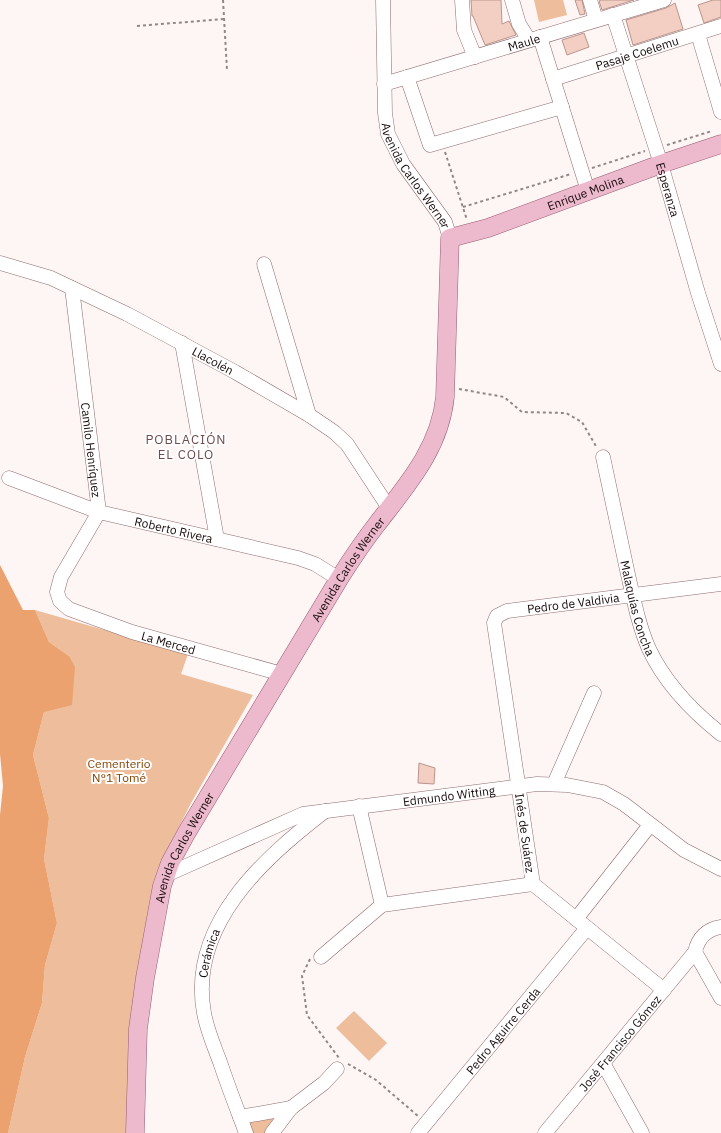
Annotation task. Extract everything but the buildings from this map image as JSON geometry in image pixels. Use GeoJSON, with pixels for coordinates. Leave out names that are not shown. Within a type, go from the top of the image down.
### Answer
{"type":"FeatureCollection","features":[{"type":"Feature","properties":{"kind":"main road","name":"Enrique Molina"},"geometry":{"type":"LineString","coordinates":[[450,238],[484,230],[660,164],[721,144]]}},
{"type":"Feature","properties":{"kind":"main road","name":"Avenida Carlos Werner"},"geometry":{"type":"LineString","coordinates":[[135,1133],[140,1012],[160,897],[166,875],[187,832],[339,579],[363,542],[419,468],[430,449],[441,423],[446,387],[450,238]]}},
{"type":"Feature","properties":{"kind":"street","name":"Avenida Carlos Werner"},"geometry":{"type":"LineString","coordinates":[[383,0],[386,124],[392,145],[403,164],[445,222],[450,238]]}},
{"type":"Feature","properties":{"kind":"street"},"geometry":{"type":"LineString","coordinates":[[462,0],[464,30],[475,57]]}},
{"type":"Feature","properties":{"kind":"street"},"geometry":{"type":"LineString","coordinates":[[512,0],[519,24],[535,39],[553,79],[588,191]]}},
{"type":"Feature","properties":{"kind":"street"},"geometry":{"type":"LineString","coordinates":[[590,0],[596,20]]}},
{"type":"Feature","properties":{"kind":"street","name":"Maule"},"geometry":{"type":"LineString","coordinates":[[384,84],[664,0]]}},
{"type":"Feature","properties":{"kind":"street","name":"Esperanza"},"geometry":{"type":"LineString","coordinates":[[613,15],[660,164],[715,328],[721,364]]}},
{"type":"Feature","properties":{"kind":"street","name":"Pasaje Coelemu"},"geometry":{"type":"LineString","coordinates":[[553,79],[721,26]]}},
{"type":"Feature","properties":{"kind":"street"},"geometry":{"type":"LineString","coordinates":[[698,34],[721,112]]}},
{"type":"Feature","properties":{"kind":"street"},"geometry":{"type":"LineString","coordinates":[[407,77],[436,143],[562,107]]}},
{"type":"Feature","properties":{"kind":"street","name":"Llacolén"},"geometry":{"type":"LineString","coordinates":[[0,263],[30,271],[72,288],[182,343],[309,415],[334,432],[347,444],[389,508]]}},
{"type":"Feature","properties":{"kind":"street"},"geometry":{"type":"LineString","coordinates":[[264,264],[309,415]]}},
{"type":"Feature","properties":{"kind":"street","name":"Camilo Henríquez"},"geometry":{"type":"LineString","coordinates":[[60,601],[57,592],[61,577],[99,512],[72,288]]}},
{"type":"Feature","properties":{"kind":"street"},"geometry":{"type":"LineString","coordinates":[[182,343],[217,539]]}},
{"type":"Feature","properties":{"kind":"street","name":"Malaquías Concha"},"geometry":{"type":"LineString","coordinates":[[603,457],[633,596],[645,639],[659,667],[694,710],[721,734]]}},
{"type":"Feature","properties":{"kind":"street","name":"Roberto Rivera"},"geometry":{"type":"LineString","coordinates":[[9,478],[99,512],[298,558],[315,564],[339,579]]}},
{"type":"Feature","properties":{"kind":"street","name":"Pedro de Valdivia"},"geometry":{"type":"LineString","coordinates":[[498,616],[507,611],[721,584]]}},
{"type":"Feature","properties":{"kind":"street","name":"La Merced"},"geometry":{"type":"LineString","coordinates":[[60,601],[69,609],[132,632],[282,674]]}},
{"type":"Feature","properties":{"kind":"street","name":"Inés de Suárez"},"geometry":{"type":"LineString","coordinates":[[498,616],[494,625],[533,884],[664,990]]}},
{"type":"Feature","properties":{"kind":"street"},"geometry":{"type":"LineString","coordinates":[[554,784],[594,694]]}},
{"type":"Feature","properties":{"kind":"street","name":"Edmundo Witting"},"geometry":{"type":"LineString","coordinates":[[166,875],[296,816],[326,810],[554,784],[580,786],[603,792],[619,800],[650,826],[684,850],[721,869]]}},
{"type":"Feature","properties":{"kind":"street"},"geometry":{"type":"LineString","coordinates":[[359,806],[382,905]]}},
{"type":"Feature","properties":{"kind":"street","name":"Cerámica"},"geometry":{"type":"LineString","coordinates":[[246,1133],[205,1018],[202,988],[206,954],[222,916],[242,887],[277,851],[326,810]]}},
{"type":"Feature","properties":{"kind":"street","name":"Pedro Aguirre Cerda"},"geometry":{"type":"LineString","coordinates":[[422,1128],[581,923],[650,826]]}},
{"type":"Feature","properties":{"kind":"street"},"geometry":{"type":"LineString","coordinates":[[316,957],[382,905],[533,884]]}},
{"type":"Feature","properties":{"kind":"street","name":"José Francisco Gómez"},"geometry":{"type":"LineString","coordinates":[[545,1133],[695,952],[699,941],[705,933],[721,927]]}},
{"type":"Feature","properties":{"kind":"street"},"geometry":{"type":"LineString","coordinates":[[695,952],[721,998]]}},
{"type":"Feature","properties":{"kind":"street"},"geometry":{"type":"LineString","coordinates":[[272,1133],[291,1108],[320,1087],[341,1063]]}},
{"type":"Feature","properties":{"kind":"street"},"geometry":{"type":"LineString","coordinates":[[603,1063],[642,1133]]}},
{"type":"Feature","properties":{"kind":"street"},"geometry":{"type":"LineString","coordinates":[[240,1117],[291,1108]]}},
{"type":"Feature","properties":{"kind":"path"},"geometry":{"type":"LineString","coordinates":[[223,0],[227,70]]}},
{"type":"Feature","properties":{"kind":"path"},"geometry":{"type":"LineString","coordinates":[[137,26],[224,20]]}},
{"type":"Feature","properties":{"kind":"path"},"geometry":{"type":"LineString","coordinates":[[436,143],[468,224]]}},
{"type":"Feature","properties":{"kind":"path"},"geometry":{"type":"LineString","coordinates":[[446,387],[504,397],[522,412],[566,413],[582,422],[603,457]]}},
{"type":"Feature","properties":{"kind":"path"},"geometry":{"type":"LineString","coordinates":[[316,957],[302,976],[307,1015],[341,1063],[376,1080],[422,1128]]}},
{"type":"Feature","properties":{"kind":"green space"},"geometry":{"type":"Polygon","coordinates":[[[534,0],[563,0],[567,15],[539,22],[534,0]]]}},
{"type":"Feature","properties":{"kind":"green space","name":"Cementerio N°1 Tomé"},"geometry":{"type":"Polygon","coordinates":[[[35,610],[188,654],[181,674],[253,695],[191,803],[162,861],[156,883],[132,1007],[127,1133],[8,1133],[25,1057],[42,1003],[45,965],[57,923],[44,859],[49,818],[33,755],[44,712],[69,656],[49,642],[35,610]]]}},
{"type":"Feature","properties":{"kind":"green space"},"geometry":{"type":"Polygon","coordinates":[[[354,1011],[387,1043],[369,1061],[336,1028],[354,1011]]]}},
{"type":"Feature","properties":{"kind":"green space"},"geometry":{"type":"Polygon","coordinates":[[[281,1113],[269,1133],[251,1133],[245,1120],[281,1113]]]}},
{"type":"Feature","properties":{"kind":"shaded area"},"geometry":{"type":"Polygon","coordinates":[[[0,565],[23,610],[35,610],[49,642],[69,656],[75,667],[72,705],[44,712],[33,755],[49,818],[44,859],[57,923],[45,965],[42,1003],[25,1057],[8,1133],[0,1133],[0,815],[3,786],[0,754],[0,565]]]}},
{"type":"Feature","properties":{"kind":"district","name":"POBLACIÓN EL COLO"},"geometry":{"type":"Point","coordinates":[186,446]}}]}
